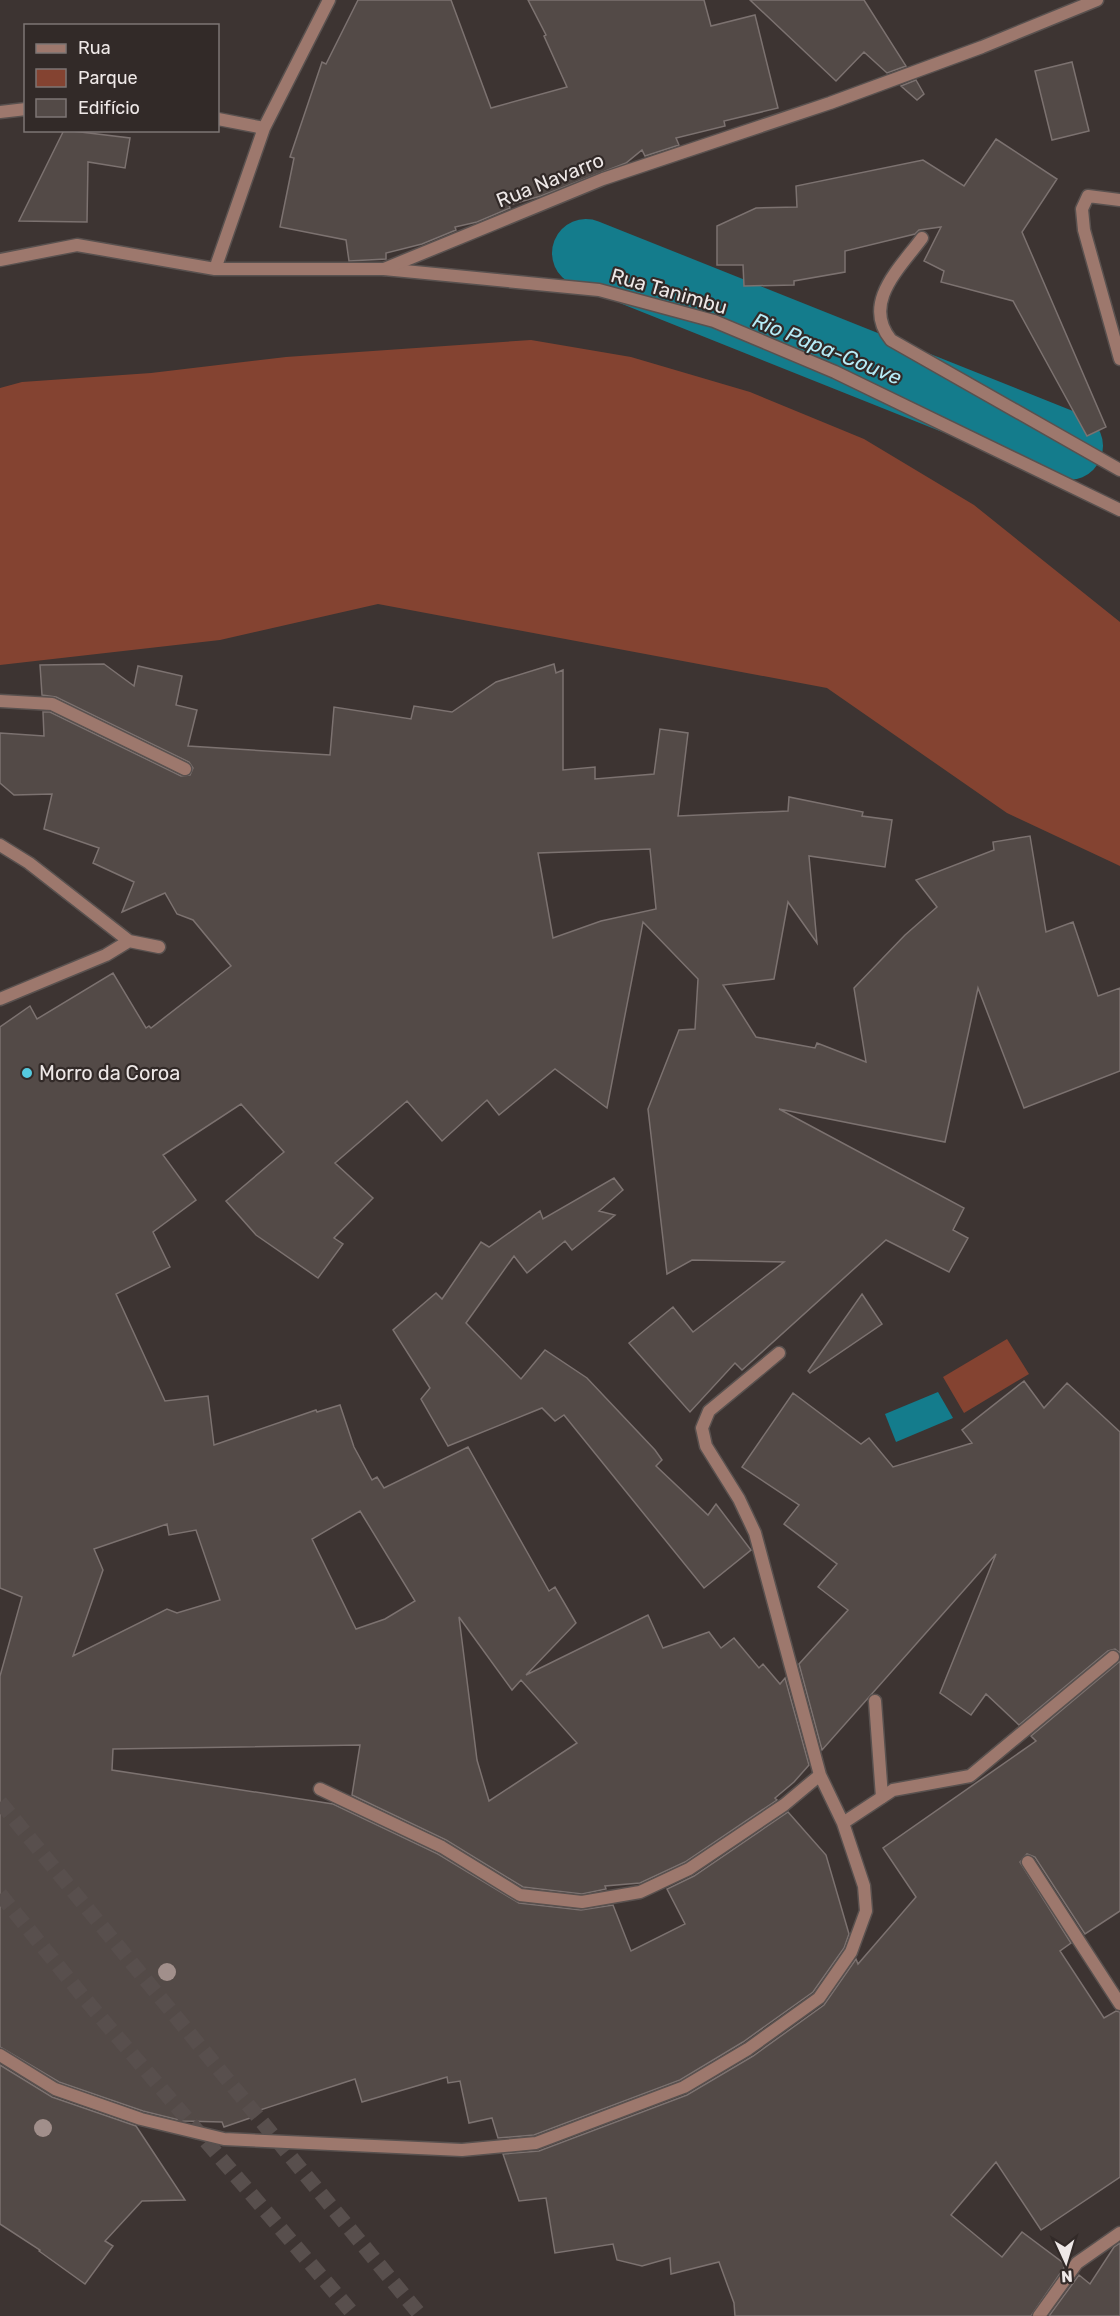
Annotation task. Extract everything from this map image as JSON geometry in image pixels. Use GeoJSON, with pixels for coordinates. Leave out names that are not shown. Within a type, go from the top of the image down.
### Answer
{"type":"FeatureCollection","features":[{"type":"Feature","properties":{"kind":"street"},"geometry":{"type":"LineString","coordinates":[[215,269],[264,128],[328,0]]}},
{"type":"Feature","properties":{"kind":"street","name":"Rua Navarro"},"geometry":{"type":"LineString","coordinates":[[0,260],[77,245],[215,269],[384,269],[603,179],[840,99],[982,47],[1097,0]]}},
{"type":"Feature","properties":{"kind":"street"},"geometry":{"type":"LineString","coordinates":[[0,112],[24,109]]}},
{"type":"Feature","properties":{"kind":"street"},"geometry":{"type":"LineString","coordinates":[[219,119],[264,128]]}},
{"type":"Feature","properties":{"kind":"street"},"geometry":{"type":"LineString","coordinates":[[1120,200],[1088,196],[1082,209],[1084,230],[1120,359]]}},
{"type":"Feature","properties":{"kind":"street"},"geometry":{"type":"LineString","coordinates":[[922,238],[882,293],[882,329],[891,340],[1120,471]]}},
{"type":"Feature","properties":{"kind":"street","name":"Rua Tanimbu"},"geometry":{"type":"LineString","coordinates":[[384,269],[599,290],[714,321],[835,372],[1120,510]]}},
{"type":"Feature","properties":{"kind":"street"},"geometry":{"type":"LineString","coordinates":[[0,701],[51,704],[185,769]]}},
{"type":"Feature","properties":{"kind":"street"},"geometry":{"type":"LineString","coordinates":[[0,845],[29,863],[129,940],[159,946]]}},
{"type":"Feature","properties":{"kind":"street"},"geometry":{"type":"LineString","coordinates":[[0,999],[106,955],[129,940]]}},
{"type":"Feature","properties":{"kind":"street"},"geometry":{"type":"LineString","coordinates":[[0,2055],[55,2089],[141,2119],[224,2139],[462,2150],[536,2144],[684,2087],[748,2049],[819,1998],[851,1952],[866,1911],[864,1886],[843,1823],[820,1774],[755,1533],[739,1499],[706,1446],[702,1428],[709,1411],[779,1353]]}},
{"type":"Feature","properties":{"kind":"street"},"geometry":{"type":"LineString","coordinates":[[843,1823],[893,1790],[912,1785],[959,1780],[970,1776],[1113,1657]]}},
{"type":"Feature","properties":{"kind":"street"},"geometry":{"type":"LineString","coordinates":[[875,1701],[882,1797]]}},
{"type":"Feature","properties":{"kind":"street"},"geometry":{"type":"LineString","coordinates":[[320,1789],[442,1847],[520,1895],[582,1902],[640,1892],[689,1869],[784,1805],[820,1774]]}},
{"type":"Feature","properties":{"kind":"street"},"geometry":{"type":"LineString","coordinates":[[1028,1862],[1120,2004]]}},
{"type":"Feature","properties":{"kind":"street"},"geometry":{"type":"LineString","coordinates":[[1039,2316],[1053,2293],[1077,2263],[1119,2237]]}},
{"type":"Feature","properties":{"kind":"green space"},"geometry":{"type":"Polygon","coordinates":[[[531,340],[631,357],[750,392],[864,439],[974,505],[1120,622],[1120,866],[1007,813],[827,688],[378,604],[220,640],[0,665],[0,388],[22,382],[151,373],[286,357],[531,340]]]}},
{"type":"Feature","properties":{"kind":"green space"},"geometry":{"type":"Polygon","coordinates":[[[1007,1339],[1029,1374],[964,1413],[943,1377],[1007,1339]]]}},
{"type":"Feature","properties":{"kind":"water"},"geometry":{"type":"Polygon","coordinates":[[[938,1392],[953,1418],[896,1442],[885,1414],[938,1392]]]}},
{"type":"Feature","properties":{"kind":"building"},"geometry":{"type":"Polygon","coordinates":[[[358,0],[451,0],[491,108],[567,87],[544,36],[546,35],[528,0],[704,0],[711,26],[755,15],[778,108],[724,121],[725,126],[676,138],[679,145],[645,156],[642,150],[626,163],[541,196],[509,205],[510,208],[477,222],[455,227],[456,230],[422,244],[386,253],[386,259],[349,261],[346,240],[280,227],[294,158],[290,157],[322,62],[326,64],[358,0]]]}},
{"type":"Feature","properties":{"kind":"building"},"geometry":{"type":"Polygon","coordinates":[[[750,0],[864,0],[906,66],[887,73],[864,52],[836,81],[750,0]]]}},
{"type":"Feature","properties":{"kind":"building"},"geometry":{"type":"Polygon","coordinates":[[[1072,62],[1089,131],[1052,140],[1035,71],[1072,62]]]}},
{"type":"Feature","properties":{"kind":"building"},"geometry":{"type":"Polygon","coordinates":[[[916,80],[924,94],[917,100],[901,86],[916,80]]]}},
{"type":"Feature","properties":{"kind":"building"},"geometry":{"type":"Polygon","coordinates":[[[63,132],[130,138],[125,168],[88,162],[87,222],[19,221],[63,132]]]}},
{"type":"Feature","properties":{"kind":"building"},"geometry":{"type":"Polygon","coordinates":[[[996,139],[1057,179],[1022,232],[1106,427],[1087,436],[1013,301],[941,282],[944,271],[924,261],[941,227],[919,230],[915,234],[845,251],[845,272],[794,281],[794,285],[744,286],[743,265],[717,265],[717,226],[756,208],[797,207],[796,186],[923,160],[964,186],[996,139]]]}},
{"type":"Feature","properties":{"kind":"building"},"geometry":{"type":"Polygon","coordinates":[[[104,664],[134,686],[138,666],[182,676],[176,705],[197,710],[188,746],[330,755],[334,707],[411,719],[414,706],[452,712],[496,682],[554,664],[556,673],[563,670],[563,770],[595,767],[595,779],[654,774],[660,729],[688,733],[678,816],[788,811],[789,797],[863,812],[862,816],[892,820],[885,867],[809,856],[817,943],[788,902],[774,979],[723,985],[756,1037],[815,1048],[817,1043],[866,1062],[854,988],[905,935],[937,907],[916,880],[994,850],[993,842],[1030,836],[1046,932],[1073,922],[1098,996],[1120,988],[1120,1071],[1024,1108],[978,988],[945,1142],[779,1109],[964,1208],[953,1230],[968,1238],[949,1272],[886,1240],[742,1370],[735,1363],[690,1412],[629,1343],[673,1307],[693,1332],[784,1262],[692,1260],[667,1274],[648,1109],[679,1030],[695,1029],[698,979],[643,922],[607,1108],[555,1069],[499,1115],[487,1100],[442,1141],[407,1101],[335,1163],[373,1198],[334,1238],[343,1244],[318,1278],[256,1235],[226,1201],[284,1152],[241,1104],[163,1155],[196,1200],[153,1232],[170,1267],[116,1294],[165,1401],[208,1396],[214,1445],[316,1410],[317,1412],[340,1405],[354,1447],[372,1480],[377,1477],[384,1488],[468,1447],[549,1591],[555,1587],[576,1623],[526,1675],[648,1615],[663,1648],[709,1632],[721,1648],[734,1638],[759,1668],[763,1664],[780,1684],[785,1678],[809,1765],[775,1798],[777,1800],[685,1862],[640,1883],[605,1886],[606,1889],[582,1894],[523,1887],[446,1840],[352,1795],[360,1745],[113,1749],[112,1770],[333,1804],[438,1854],[519,1903],[581,1910],[613,1905],[631,1951],[685,1924],[667,1889],[694,1876],[788,1812],[826,1855],[849,1934],[844,1948],[813,1992],[743,2042],[680,2080],[534,2135],[498,2138],[492,2118],[469,2123],[460,2081],[448,2083],[447,2077],[362,2102],[355,2079],[251,2113],[253,2117],[224,2127],[222,2122],[183,2121],[143,2111],[59,2082],[0,2047],[0,1676],[22,1597],[0,1588],[0,1027],[30,1006],[37,1019],[113,973],[146,1028],[149,1026],[151,1028],[231,966],[193,920],[177,914],[165,893],[122,912],[134,882],[93,863],[99,848],[44,829],[52,794],[14,795],[0,783],[0,733],[44,736],[43,712],[50,712],[181,776],[190,775],[193,768],[189,762],[56,697],[42,695],[40,665],[104,664]],[[650,849],[538,853],[553,938],[601,921],[656,909],[650,849]],[[360,1511],[312,1539],[356,1629],[385,1619],[415,1601],[360,1511]],[[167,1524],[94,1549],[103,1570],[73,1656],[167,1609],[177,1613],[220,1600],[196,1530],[169,1535],[167,1524]],[[459,1617],[477,1760],[489,1801],[577,1743],[521,1680],[512,1690],[459,1617]]]}},
{"type":"Feature","properties":{"kind":"building"},"geometry":{"type":"Polygon","coordinates":[[[614,1178],[623,1190],[599,1211],[615,1215],[572,1250],[565,1241],[527,1273],[514,1256],[466,1323],[521,1379],[545,1350],[587,1378],[655,1450],[662,1460],[656,1466],[708,1515],[716,1504],[751,1550],[704,1588],[564,1415],[555,1421],[542,1408],[448,1446],[421,1399],[430,1388],[393,1330],[436,1293],[442,1299],[481,1242],[489,1247],[540,1211],[543,1219],[614,1178]]]}},
{"type":"Feature","properties":{"kind":"building"},"geometry":{"type":"Polygon","coordinates":[[[862,1294],[882,1324],[810,1373],[808,1371],[862,1294]]]}},
{"type":"Feature","properties":{"kind":"building"},"geometry":{"type":"Polygon","coordinates":[[[1024,1381],[1044,1408],[1067,1383],[1120,1432],[1120,1653],[1115,1649],[1108,1651],[1019,1725],[986,1694],[971,1715],[940,1693],[996,1554],[822,1750],[799,1664],[848,1610],[818,1587],[837,1564],[784,1524],[799,1505],[742,1467],[793,1393],[861,1444],[869,1438],[893,1467],[972,1443],[962,1430],[1024,1381]]]}},
{"type":"Feature","properties":{"kind":"building"},"geometry":{"type":"Polygon","coordinates":[[[1120,1661],[1120,1911],[1085,1934],[1035,1857],[1027,1854],[1020,1862],[1071,1943],[1060,1951],[1104,2018],[1116,2011],[1120,2012],[1120,2177],[1041,2230],[996,2162],[951,2215],[1002,2257],[1022,2232],[1066,2265],[1031,2316],[735,2316],[734,2303],[719,2262],[671,2274],[670,2258],[642,2266],[617,2260],[613,2244],[555,2253],[546,2198],[519,2201],[503,2154],[539,2151],[687,2095],[753,2056],[824,2005],[856,1959],[858,1964],[916,1897],[883,1848],[1036,1741],[1031,1736],[1120,1661]]]}},
{"type":"Feature","properties":{"kind":"building"},"geometry":{"type":"Polygon","coordinates":[[[0,2065],[52,2097],[136,2126],[185,2200],[142,2201],[105,2241],[113,2246],[85,2284],[40,2250],[0,2224],[0,2065]]]}},
{"type":"Feature","properties":{"kind":"building"},"geometry":{"type":"Polygon","coordinates":[[[1120,2243],[1120,2316],[1049,2316],[1079,2275],[1090,2284],[1114,2247],[1120,2243]]]}},
{"type":"Feature","properties":{"kind":"waterway","name":"Rio Papa-Couve"},"geometry":{"type":"LineString","coordinates":[[586,253],[1069,446]]}},
{"type":"Feature","properties":{"kind":"tunnel"},"geometry":{"type":"LineString","coordinates":[[0,1802],[421,2316]]}},
{"type":"Feature","properties":{"kind":"tunnel"},"geometry":{"type":"LineString","coordinates":[[0,1894],[85,1999],[355,2316]]}},
{"type":"Feature","properties":{"kind":"place","name":"Morro da Coroa"},"geometry":{"type":"Point","coordinates":[27,1073]}}]}
